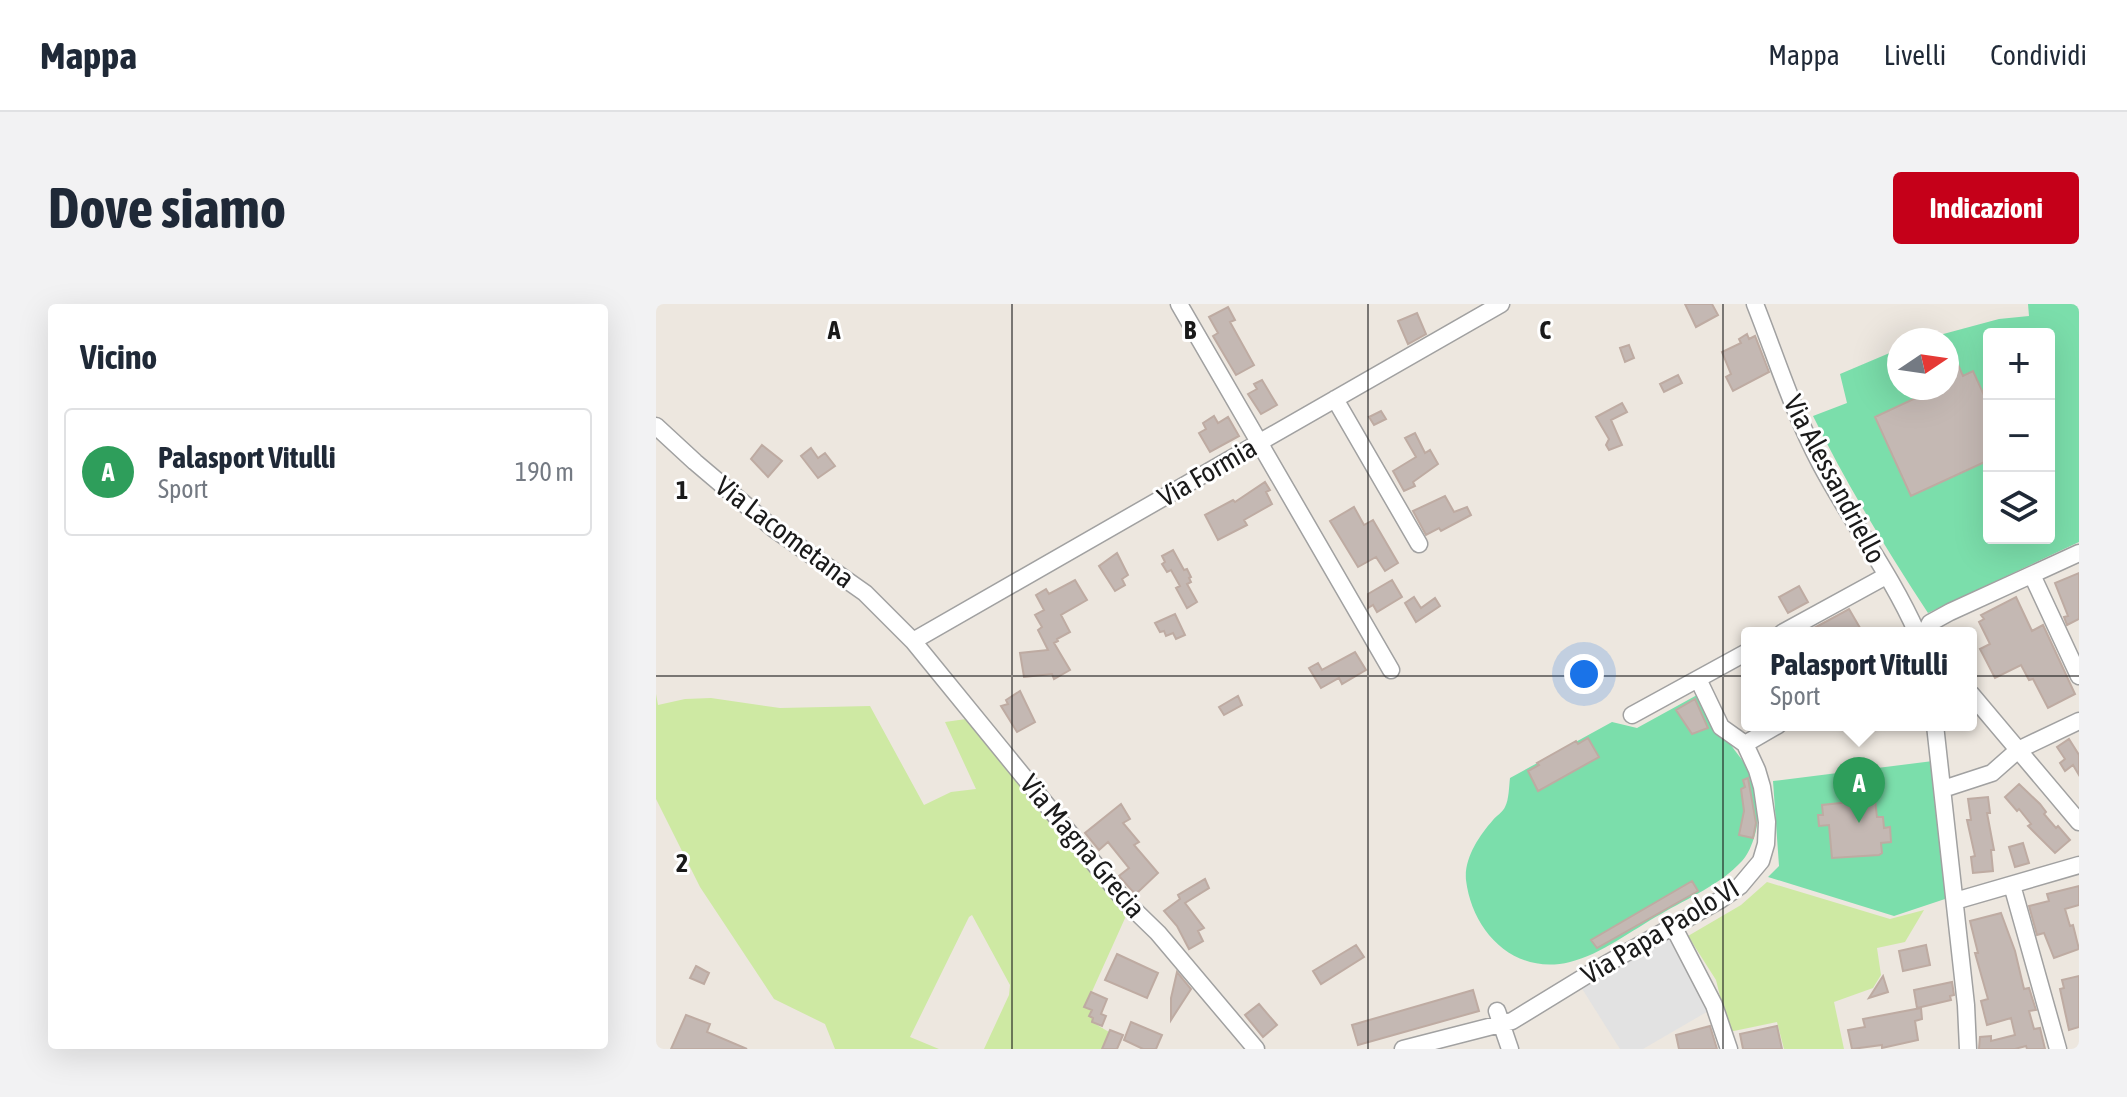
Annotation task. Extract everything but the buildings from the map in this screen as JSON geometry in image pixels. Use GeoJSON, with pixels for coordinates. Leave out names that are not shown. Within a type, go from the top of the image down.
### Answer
{"type":"FeatureCollection","features":[{"type":"Feature","properties":{"kind":"street"},"geometry":{"type":"LineString","coordinates":[[1179,304],[1391,670]]}},
{"type":"Feature","properties":{"kind":"street","name":"Via Formia"},"geometry":{"type":"LineString","coordinates":[[913,641],[1501,304]]}},
{"type":"Feature","properties":{"kind":"street","name":"Via Alessandriello"},"geometry":{"type":"LineString","coordinates":[[1755,304],[1805,433],[1837,495],[1886,576],[1923,627]]}},
{"type":"Feature","properties":{"kind":"street"},"geometry":{"type":"LineString","coordinates":[[1335,399],[1419,544]]}},
{"type":"Feature","properties":{"kind":"street","name":"Via Lacometana"},"geometry":{"type":"LineString","coordinates":[[656,426],[774,529],[865,593],[913,641]]}},
{"type":"Feature","properties":{"kind":"street"},"geometry":{"type":"LineString","coordinates":[[1928,627],[1950,612],[2079,553]]}},
{"type":"Feature","properties":{"kind":"street"},"geometry":{"type":"LineString","coordinates":[[2032,575],[2079,676]]}},
{"type":"Feature","properties":{"kind":"street"},"geometry":{"type":"LineString","coordinates":[[1793,627],[1886,576]]}},
{"type":"Feature","properties":{"kind":"street","name":"Via Alessandriello"},"geometry":{"type":"LineString","coordinates":[[1905,604],[1915,627]]}},
{"type":"Feature","properties":{"kind":"street"},"geometry":{"type":"LineString","coordinates":[[1942,627],[1950,612]]}},
{"type":"Feature","properties":{"kind":"street","name":"Via Magna Grecia"},"geometry":{"type":"LineString","coordinates":[[913,641],[1125,901],[1158,933],[1256,1049]]}},
{"type":"Feature","properties":{"kind":"street"},"geometry":{"type":"LineString","coordinates":[[1632,715],[1741,655]]}},
{"type":"Feature","properties":{"kind":"street","name":"Via Papa Paolo VI"},"geometry":{"type":"LineString","coordinates":[[1403,1049],[1500,1017],[1512,1021],[1740,886],[1761,861],[1766,844],[1762,787],[1745,744],[1721,727],[1698,679]]}},
{"type":"Feature","properties":{"kind":"street"},"geometry":{"type":"LineString","coordinates":[[1977,701],[2079,822]]}},
{"type":"Feature","properties":{"kind":"street"},"geometry":{"type":"LineString","coordinates":[[1943,789],[1992,773],[2018,750],[2079,721]]}},
{"type":"Feature","properties":{"kind":"street"},"geometry":{"type":"LineString","coordinates":[[1745,744],[1768,731]]}},
{"type":"Feature","properties":{"kind":"street"},"geometry":{"type":"LineString","coordinates":[[1935,731],[1968,1049]]}},
{"type":"Feature","properties":{"kind":"street"},"geometry":{"type":"LineString","coordinates":[[1955,901],[2079,865]]}},
{"type":"Feature","properties":{"kind":"street"},"geometry":{"type":"LineString","coordinates":[[2012,885],[2058,1049]]}},
{"type":"Feature","properties":{"kind":"street"},"geometry":{"type":"LineString","coordinates":[[1673,926],[1714,1005],[1729,1049]]}},
{"type":"Feature","properties":{"kind":"street"},"geometry":{"type":"LineString","coordinates":[[1500,1017],[1510,1049]]}},
{"type":"Feature","properties":{"kind":"green space"},"geometry":{"type":"Polygon","coordinates":[[[2028,304],[2079,304],[2079,542],[1928,613],[1839,467],[1813,416],[1847,403],[1840,374],[1887,354],[1887,400],[1959,400],[1959,330],[1999,319],[2029,316],[2028,304]]]}},
{"type":"Feature","properties":{"kind":"green space"},"geometry":{"type":"Polygon","coordinates":[[[656,694],[658,705],[685,699],[711,698],[780,708],[870,706],[924,805],[951,792],[976,789],[945,722],[973,718],[1100,878],[1126,916],[1085,1007],[1092,1010],[1092,1022],[1109,1032],[1102,1049],[984,1049],[1009,995],[1010,985],[972,915],[910,1037],[939,1049],[835,1049],[825,1024],[774,999],[700,887],[656,799],[656,694]]]}},
{"type":"Feature","properties":{"kind":"green space"},"geometry":{"type":"Polygon","coordinates":[[[1697,695],[1748,769],[1755,786],[1757,823],[1746,856],[1724,877],[1605,948],[1582,958],[1550,965],[1514,956],[1499,945],[1477,916],[1470,899],[1466,872],[1478,840],[1505,807],[1510,778],[1612,722],[1637,728],[1697,695]]]}},
{"type":"Feature","properties":{"kind":"green space"},"geometry":{"type":"Polygon","coordinates":[[[1933,761],[1951,897],[1894,916],[1768,877],[1779,866],[1773,781],[1933,761]]]}},
{"type":"Feature","properties":{"kind":"green space"},"geometry":{"type":"Polygon","coordinates":[[[1767,882],[1890,919],[1924,910],[1905,942],[1877,948],[1881,975],[1873,988],[1834,1002],[1844,1049],[1784,1049],[1777,1022],[1729,1032],[1716,980],[1688,936],[1741,905],[1767,882]]]}},
{"type":"Feature","properties":{"kind":"shaded area"},"geometry":{"type":"Polygon","coordinates":[[[1670,936],[1710,1010],[1643,1049],[1620,1049],[1581,987],[1670,936]]]}},
{"type":"Feature","properties":{"kind":"place","name":"Palasport Vitulli"},"geometry":{"type":"Point","coordinates":[1859,823]}}]}
